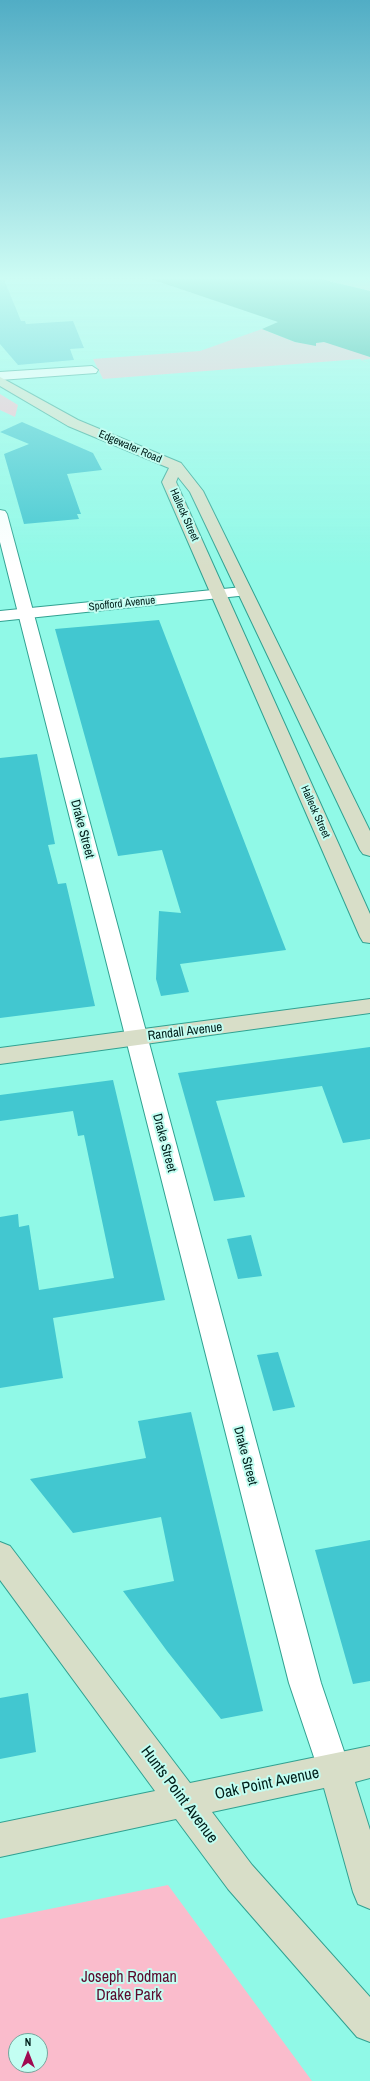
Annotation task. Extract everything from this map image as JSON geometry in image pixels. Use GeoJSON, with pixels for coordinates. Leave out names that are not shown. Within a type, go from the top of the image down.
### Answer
{"type":"FeatureCollection","features":[{"type":"Feature","properties":{"kind":"main road","name":"Edgewater Road"},"geometry":{"type":"LineString","coordinates":[[0,381],[73,423],[176,466]]}},
{"type":"Feature","properties":{"kind":"main road","name":"Halleck Street"},"geometry":{"type":"LineString","coordinates":[[370,850],[243,592],[196,491],[176,466],[169,482],[370,937]]}},
{"type":"Feature","properties":{"kind":"main road","name":"Randall Avenue"},"geometry":{"type":"LineString","coordinates":[[0,1056],[370,1006]]}},
{"type":"Feature","properties":{"kind":"main road","name":"Hunts Point Avenue"},"geometry":{"type":"LineString","coordinates":[[0,1556],[240,1877],[370,2024]]}},
{"type":"Feature","properties":{"kind":"main road","name":"Oak Point Avenue"},"geometry":{"type":"LineString","coordinates":[[0,1840],[370,1762]]}},
{"type":"Feature","properties":{"kind":"main road"},"geometry":{"type":"LineString","coordinates":[[334,1770],[348,1811],[370,1892]]}},
{"type":"Feature","properties":{"kind":"street"},"geometry":{"type":"LineString","coordinates":[[0,376],[29,374]]}},
{"type":"Feature","properties":{"kind":"street","name":"Drake Street"},"geometry":{"type":"LineString","coordinates":[[0,514],[305,1683],[334,1770]]}},
{"type":"Feature","properties":{"kind":"street","name":"Spofford Avenue"},"geometry":{"type":"LineString","coordinates":[[0,616],[243,592]]}},
{"type":"Feature","properties":{"kind":"green space"},"geometry":{"type":"Polygon","coordinates":[[[101,374],[166,374],[103,379],[101,374]]]}},
{"type":"Feature","properties":{"kind":"green space"},"geometry":{"type":"Polygon","coordinates":[[[0,394],[18,405],[15,417],[0,410],[0,394]]]}},
{"type":"Feature","properties":{"kind":"green space","name":"Joseph Rodman Drake Park"},"geometry":{"type":"Polygon","coordinates":[[[168,1885],[312,2081],[0,2081],[0,1919],[168,1885]]]}},
{"type":"Feature","properties":{"kind":"building"},"geometry":{"type":"Polygon","coordinates":[[[22,422],[93,453],[102,470],[67,474],[81,514],[77,514],[79,519],[24,524],[4,454],[29,444],[0,432],[22,422]]]}},
{"type":"Feature","properties":{"kind":"building"},"geometry":{"type":"Polygon","coordinates":[[[159,620],[286,950],[180,964],[189,992],[161,996],[156,979],[159,911],[181,913],[162,850],[118,856],[55,629],[159,620]]]}},
{"type":"Feature","properties":{"kind":"building"},"geometry":{"type":"Polygon","coordinates":[[[37,754],[55,844],[48,845],[58,884],[66,883],[95,1006],[0,1018],[0,758],[37,754]]]}},
{"type":"Feature","properties":{"kind":"building"},"geometry":{"type":"Polygon","coordinates":[[[370,1047],[370,1139],[343,1143],[322,1086],[216,1101],[245,1197],[214,1201],[178,1073],[370,1047]]]}},
{"type":"Feature","properties":{"kind":"building"},"geometry":{"type":"Polygon","coordinates":[[[113,1080],[165,1300],[53,1318],[63,1378],[0,1388],[0,1217],[18,1214],[19,1227],[29,1225],[39,1290],[114,1278],[84,1135],[78,1136],[73,1111],[0,1121],[0,1095],[113,1080]]]}},
{"type":"Feature","properties":{"kind":"building"},"geometry":{"type":"Polygon","coordinates":[[[251,1235],[262,1276],[238,1279],[227,1239],[251,1235]]]}},
{"type":"Feature","properties":{"kind":"building"},"geometry":{"type":"Polygon","coordinates":[[[278,1352],[295,1407],[273,1411],[257,1355],[278,1352]]]}},
{"type":"Feature","properties":{"kind":"building"},"geometry":{"type":"Polygon","coordinates":[[[191,1412],[263,1711],[221,1719],[167,1651],[123,1591],[174,1581],[161,1517],[73,1533],[30,1479],[146,1458],[138,1421],[191,1412]]]}},
{"type":"Feature","properties":{"kind":"building"},"geometry":{"type":"Polygon","coordinates":[[[370,1540],[370,1681],[353,1684],[315,1550],[370,1540]]]}},
{"type":"Feature","properties":{"kind":"building"},"geometry":{"type":"Polygon","coordinates":[[[28,1693],[36,1752],[0,1759],[0,1698],[28,1693]]]}}]}
